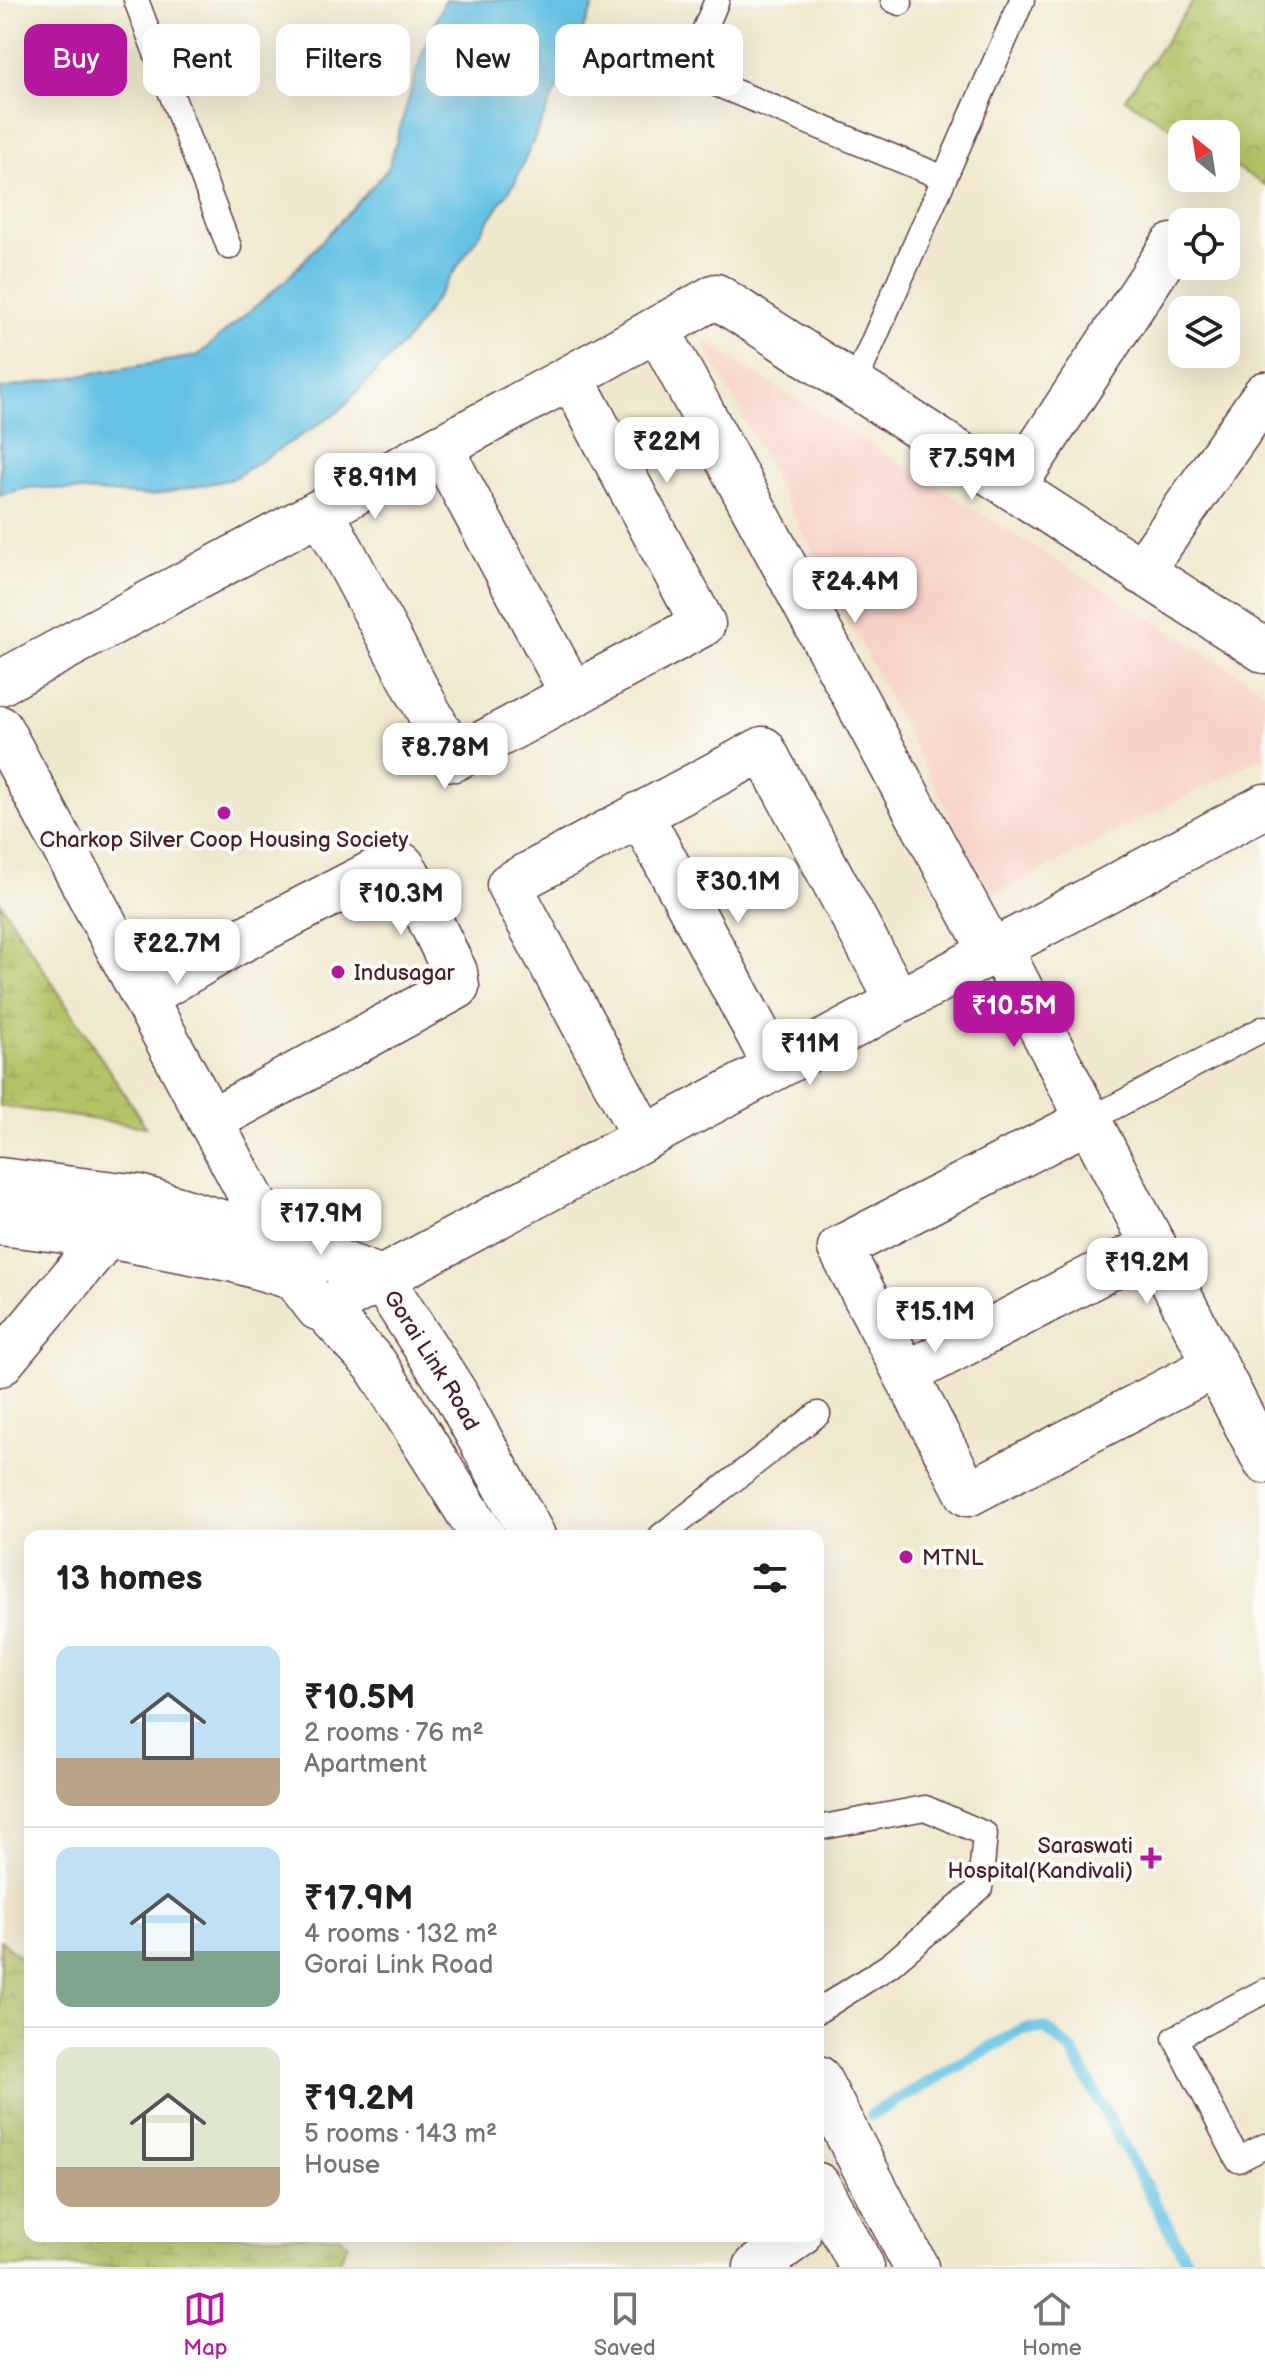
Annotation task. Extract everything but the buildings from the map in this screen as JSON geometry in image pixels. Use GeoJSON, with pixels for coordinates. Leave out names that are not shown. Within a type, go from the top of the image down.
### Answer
{"type":"FeatureCollection","features":[{"type":"Feature","properties":{"kind":"street"},"geometry":{"type":"LineString","coordinates":[[1013,488],[1168,252]]}},
{"type":"Feature","properties":{"kind":"street"},"geometry":{"type":"LineString","coordinates":[[0,683],[716,296],[1265,651]]}},
{"type":"Feature","properties":{"kind":"street"},"geometry":{"type":"LineString","coordinates":[[658,330],[1089,1120],[1265,1461]]}},
{"type":"Feature","properties":{"kind":"street"},"geometry":{"type":"LineString","coordinates":[[321,511],[454,759],[703,624],[571,377]]}},
{"type":"Feature","properties":{"kind":"street"},"geometry":{"type":"LineString","coordinates":[[1141,572],[1265,394]]}},
{"type":"Feature","properties":{"kind":"street"},"geometry":{"type":"LineString","coordinates":[[440,447],[573,695]]}},
{"type":"Feature","properties":{"kind":"street"},"geometry":{"type":"LineString","coordinates":[[0,728],[273,1238],[309,1294],[375,1364],[479,1530]]}},
{"type":"Feature","properties":{"kind":"street"},"geometry":{"type":"LineString","coordinates":[[644,1137],[509,885],[640,814],[763,749],[898,1001]]}},
{"type":"Feature","properties":{"kind":"street"},"geometry":{"type":"LineString","coordinates":[[0,1223],[107,1236],[234,1260],[309,1294],[381,1278],[1265,806]]}},
{"type":"Feature","properties":{"kind":"street"},"geometry":{"type":"LineString","coordinates":[[640,814],[776,1067]]}},
{"type":"Feature","properties":{"kind":"street"},"geometry":{"type":"LineString","coordinates":[[144,997],[234,944],[392,863],[402,865],[408,874],[455,972],[457,987],[210,1121]]}},
{"type":"Feature","properties":{"kind":"street"},"geometry":{"type":"LineString","coordinates":[[1089,1120],[840,1248],[968,1494],[1216,1365]]}},
{"type":"Feature","properties":{"kind":"street","name":"Gorai Link Road"},"geometry":{"type":"LineString","coordinates":[[0,1180],[139,1197],[273,1238],[381,1278],[455,1393],[530,1530]]}},
{"type":"Feature","properties":{"kind":"street"},"geometry":{"type":"LineString","coordinates":[[0,1364],[139,1197]]}},
{"type":"Feature","properties":{"kind":"street"},"geometry":{"type":"LineString","coordinates":[[906,1374],[1154,1245]]}},
{"type":"Feature","properties":{"kind":"street"},"geometry":{"type":"LineString","coordinates":[[824,2089],[916,2267]]}},
{"type":"Feature","properties":{"kind":"street"},"geometry":{"type":"LineString","coordinates":[[824,2211],[876,2188]]}},
{"type":"Feature","properties":{"kind":"street"},"geometry":{"type":"LineString","coordinates":[[824,2222],[862,2267]]}},
{"type":"Feature","properties":{"kind":"street"},"geometry":{"type":"LineString","coordinates":[[756,2267],[785,2242]]}},
{"type":"Feature","properties":{"kind":"lane"},"geometry":{"type":"LineString","coordinates":[[136,0],[229,247]]}},
{"type":"Feature","properties":{"kind":"lane"},"geometry":{"type":"LineString","coordinates":[[717,0],[687,72],[944,178]]}},
{"type":"Feature","properties":{"kind":"lane"},"geometry":{"type":"LineString","coordinates":[[854,385],[1022,0]]}},
{"type":"Feature","properties":{"kind":"lane"},"geometry":{"type":"LineString","coordinates":[[1089,1120],[1265,1028]]}},
{"type":"Feature","properties":{"kind":"lane"},"geometry":{"type":"LineString","coordinates":[[669,1530],[818,1414]]}},
{"type":"Feature","properties":{"kind":"lane"},"geometry":{"type":"LineString","coordinates":[[824,1827],[925,1808],[985,1834],[980,1888],[890,1965],[824,2007]]}},
{"type":"Feature","properties":{"kind":"lane"},"geometry":{"type":"LineString","coordinates":[[1265,1991],[1175,2038],[1238,2160],[1265,2146]]}},
{"type":"Feature","properties":{"kind":"shaded area"},"geometry":{"type":"Polygon","coordinates":[[[703,341],[1265,690],[1265,756],[992,895],[703,341]]]}},
{"type":"Feature","properties":{"kind":"green space"},"geometry":{"type":"Polygon","coordinates":[[[1194,0],[1265,0],[1265,185],[1240,170],[1240,120],[1168,120],[1168,125],[1125,99],[1194,0]]]}},
{"type":"Feature","properties":{"kind":"green space"},"geometry":{"type":"Polygon","coordinates":[[[0,902],[146,1127],[0,1106],[0,902]]]}},
{"type":"Feature","properties":{"kind":"green space"},"geometry":{"type":"Polygon","coordinates":[[[0,1940],[24,1961],[24,2242],[348,2244],[335,2267],[0,2267],[0,1940]]]}},
{"type":"Feature","properties":{"kind":"water"},"geometry":{"type":"Polygon","coordinates":[[[445,0],[596,0],[585,24],[555,24],[555,92],[515,182],[411,335],[338,412],[232,479],[150,496],[32,487],[0,495],[0,389],[197,356],[287,279],[388,169],[426,45],[426,96],[539,96],[539,24],[435,24],[445,0]]]}},
{"type":"Feature","properties":{"kind":"waterway"},"geometry":{"type":"LineString","coordinates":[[871,2115],[1023,2029],[1045,2028],[1072,2051],[1190,2267]]}},
{"type":"Feature","properties":{"kind":"place","name":"Charkop Silver Coop Housing Society"},"geometry":{"type":"Point","coordinates":[224,813]}},
{"type":"Feature","properties":{"kind":"place","name":"Indusagar"},"geometry":{"type":"Point","coordinates":[338,972]}},
{"type":"Feature","properties":{"kind":"place","name":"MTNL"},"geometry":{"type":"Point","coordinates":[906,1557]}},
{"type":"Feature","properties":{"kind":"place","name":"Saraswati Hospital(Kandivali)"},"geometry":{"type":"Point","coordinates":[1151,1858]}}]}
